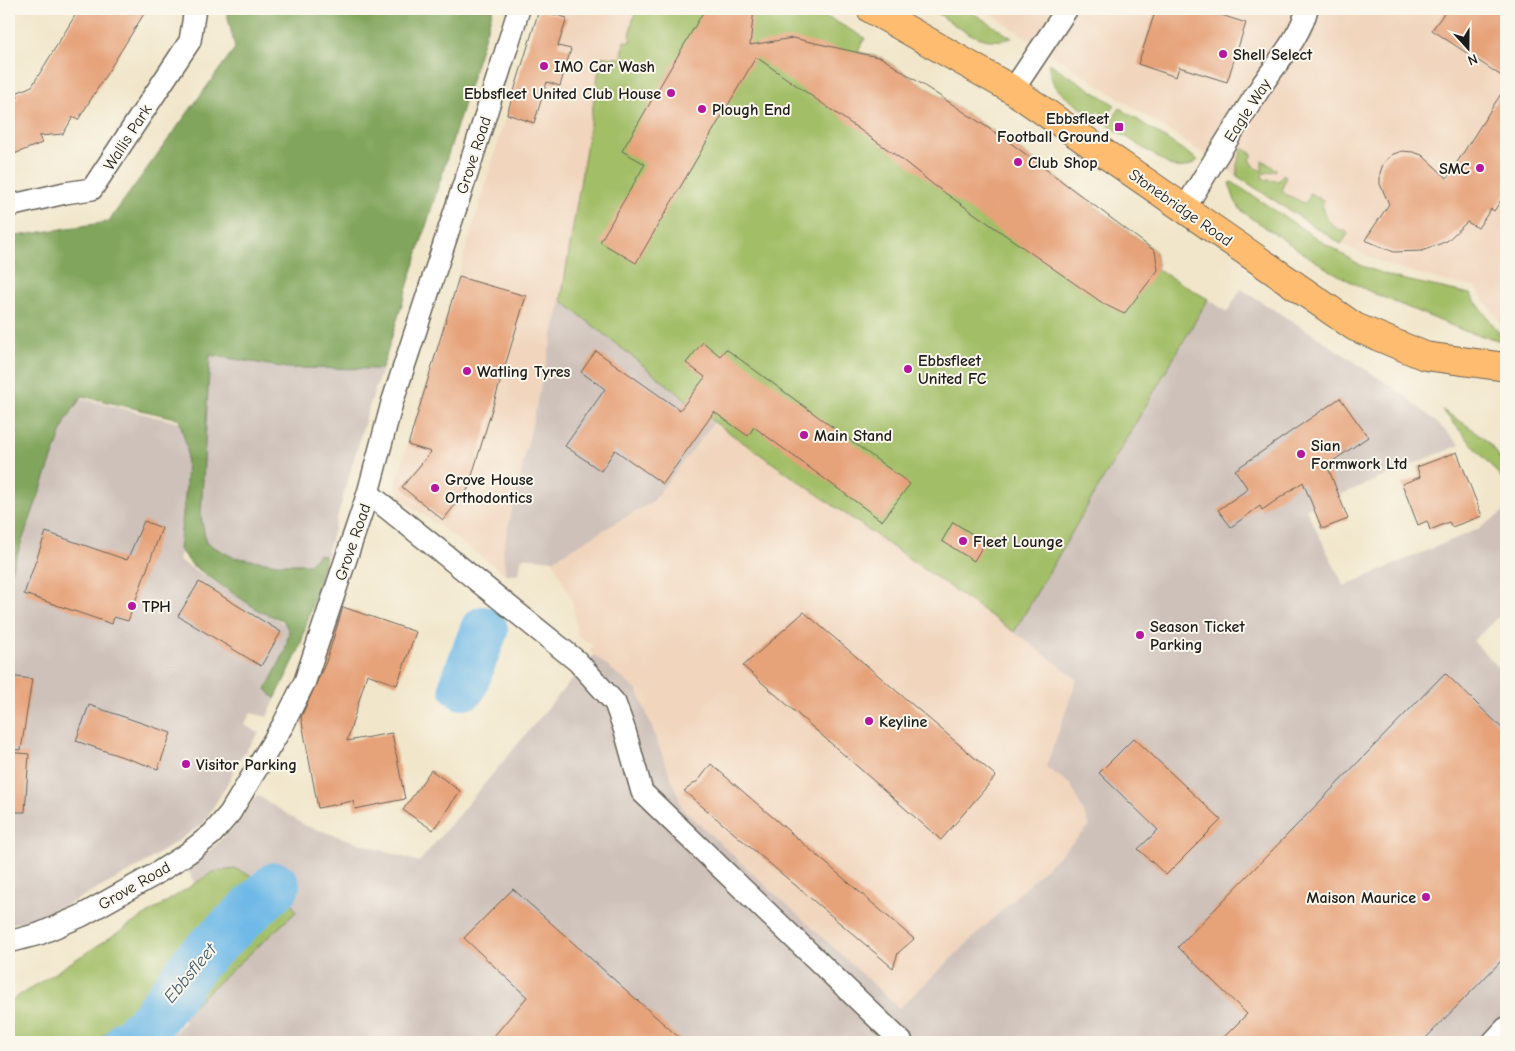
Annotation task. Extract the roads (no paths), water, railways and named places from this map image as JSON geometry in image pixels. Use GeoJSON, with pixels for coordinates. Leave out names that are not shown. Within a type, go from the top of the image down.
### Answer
{"type":"FeatureCollection","features":[{"type":"Feature","properties":{"kind":"main road","name":"Stonebridge Road"},"geometry":{"type":"LineString","coordinates":[[870,9],[1013,90],[1355,327],[1426,356],[1506,367]]}},
{"type":"Feature","properties":{"kind":"street","name":"Wallis Park"},"geometry":{"type":"LineString","coordinates":[[9,206],[92,189],[190,41],[195,9]]}},
{"type":"Feature","properties":{"kind":"street","name":"Grove Road"},"geometry":{"type":"LineString","coordinates":[[9,942],[39,934],[81,916],[154,875],[188,853],[212,834],[230,814],[283,724],[304,681],[368,493],[392,403],[468,171],[518,9]]}},
{"type":"Feature","properties":{"kind":"street"},"geometry":{"type":"LineString","coordinates":[[1013,90],[1067,9]]}},
{"type":"Feature","properties":{"kind":"street","name":"Eagle Way"},"geometry":{"type":"LineString","coordinates":[[1184,210],[1296,34],[1307,9]]}},
{"type":"Feature","properties":{"kind":"street"},"geometry":{"type":"LineString","coordinates":[[368,493],[577,661],[614,703],[625,731],[642,792],[902,1042]]}},
{"type":"Feature","properties":{"kind":"street"},"geometry":{"type":"LineString","coordinates":[[1493,1042],[1506,1028]]}},
{"type":"Feature","properties":{"kind":"water"},"geometry":{"type":"Polygon","coordinates":[[[138,1013],[149,1025],[149,1036],[140,1042],[97,1042],[106,1033],[138,1013]]]}},
{"type":"Feature","properties":{"kind":"waterway","name":"Ebbsfleet"},"geometry":{"type":"LineString","coordinates":[[463,686],[484,630]]}},
{"type":"Feature","properties":{"kind":"waterway","name":"Ebbsfleet"},"geometry":{"type":"LineString","coordinates":[[129,1042],[149,1025],[197,960],[276,886]]}},
{"type":"Feature","properties":{"kind":"place","name":"Shell Select"},"geometry":{"type":"Point","coordinates":[1223,54]}},
{"type":"Feature","properties":{"kind":"place","name":"IMO Car Wash"},"geometry":{"type":"Point","coordinates":[544,66]}},
{"type":"Feature","properties":{"kind":"place","name":"Ebbsfleet United Club House"},"geometry":{"type":"Point","coordinates":[671,93]}},
{"type":"Feature","properties":{"kind":"place","name":"Plough End"},"geometry":{"type":"Point","coordinates":[702,109]}},
{"type":"Feature","properties":{"kind":"place","name":"Ebbsfleet Football Ground"},"geometry":{"type":"Point","coordinates":[1119,127]}},
{"type":"Feature","properties":{"kind":"place","name":"Club Shop"},"geometry":{"type":"Point","coordinates":[1018,162]}},
{"type":"Feature","properties":{"kind":"place","name":"SMC"},"geometry":{"type":"Point","coordinates":[1480,168]}},
{"type":"Feature","properties":{"kind":"place","name":"Ebbsfleet United FC"},"geometry":{"type":"Point","coordinates":[908,369]}},
{"type":"Feature","properties":{"kind":"place","name":"Watling Tyres"},"geometry":{"type":"Point","coordinates":[467,371]}},
{"type":"Feature","properties":{"kind":"place","name":"Main Stand"},"geometry":{"type":"Point","coordinates":[804,435]}},
{"type":"Feature","properties":{"kind":"place","name":"Sian Formwork Ltd"},"geometry":{"type":"Point","coordinates":[1301,454]}},
{"type":"Feature","properties":{"kind":"place","name":"Grove House Orthodontics"},"geometry":{"type":"Point","coordinates":[435,488]}},
{"type":"Feature","properties":{"kind":"place","name":"Fleet Lounge"},"geometry":{"type":"Point","coordinates":[963,541]}},
{"type":"Feature","properties":{"kind":"place","name":"TPH"},"geometry":{"type":"Point","coordinates":[132,606]}},
{"type":"Feature","properties":{"kind":"place","name":"Season Ticket Parking"},"geometry":{"type":"Point","coordinates":[1140,635]}},
{"type":"Feature","properties":{"kind":"place","name":"Keyline"},"geometry":{"type":"Point","coordinates":[869,721]}},
{"type":"Feature","properties":{"kind":"place","name":"Visitor Parking"},"geometry":{"type":"Point","coordinates":[186,764]}},
{"type":"Feature","properties":{"kind":"place","name":"Maison Maurice"},"geometry":{"type":"Point","coordinates":[1426,897]}}]}
